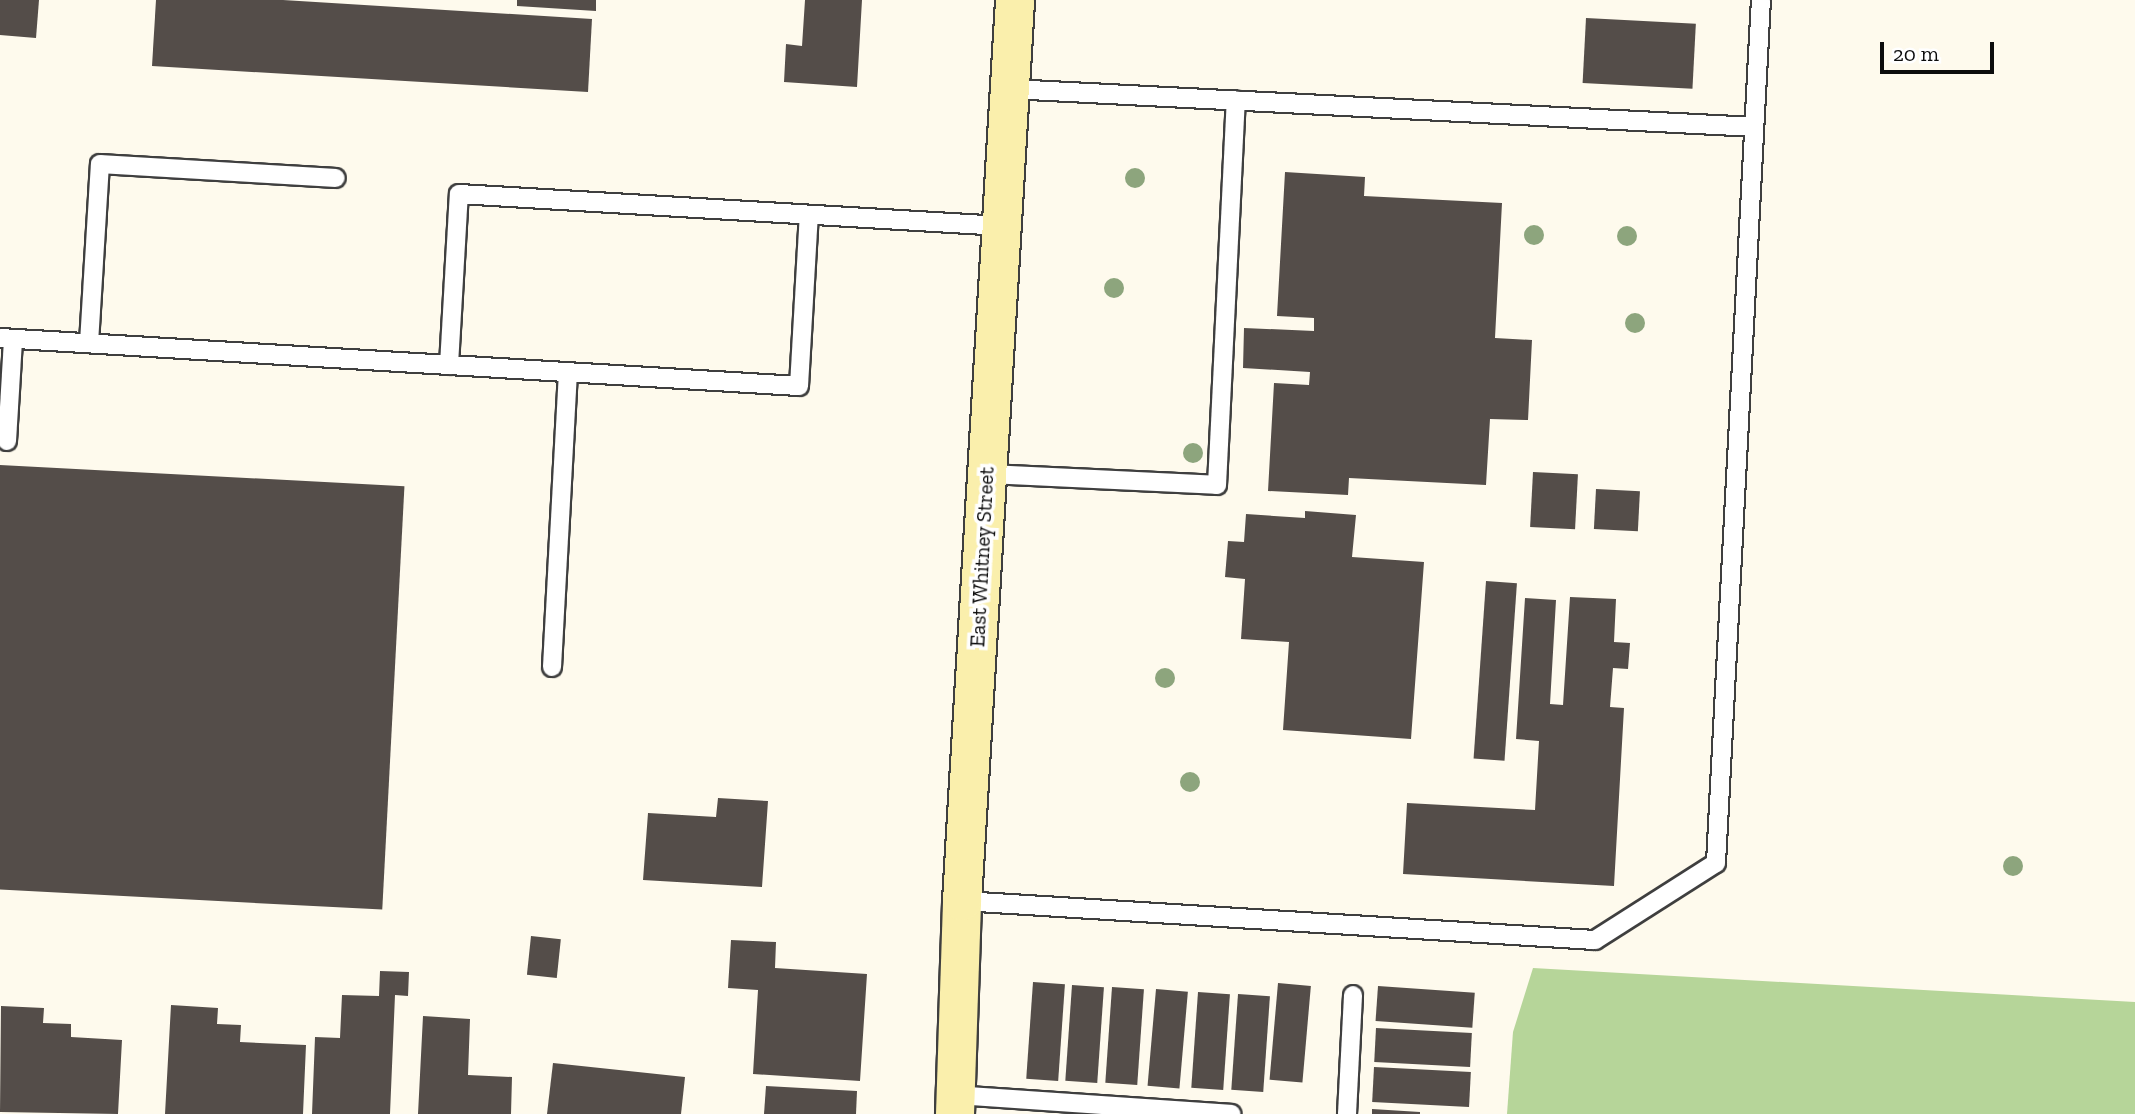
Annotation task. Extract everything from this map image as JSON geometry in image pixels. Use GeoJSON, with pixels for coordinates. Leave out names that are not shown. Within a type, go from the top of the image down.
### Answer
{"type":"FeatureCollection","features":[{"type":"Feature","properties":{"kind":"street","name":"East Whitney Street"},"geometry":{"type":"LineString","coordinates":[[955,1104],[962,901],[1015,0]]}},
{"type":"Feature","properties":{"kind":"lane"},"geometry":{"type":"LineString","coordinates":[[962,901],[1595,940],[1716,863],[1761,0]]}},
{"type":"Feature","properties":{"kind":"lane"},"geometry":{"type":"LineString","coordinates":[[1010,89],[1754,127]]}},
{"type":"Feature","properties":{"kind":"lane"},"geometry":{"type":"LineString","coordinates":[[987,474],[1217,485],[1236,100]]}},
{"type":"Feature","properties":{"kind":"lane"},"geometry":{"type":"LineString","coordinates":[[89,343],[100,164],[336,178]]}},
{"type":"Feature","properties":{"kind":"lane"},"geometry":{"type":"LineString","coordinates":[[449,365],[459,194],[1002,226]]}},
{"type":"Feature","properties":{"kind":"lane"},"geometry":{"type":"LineString","coordinates":[[7,441],[6,338],[799,386],[809,215]]}},
{"type":"Feature","properties":{"kind":"lane"},"geometry":{"type":"LineString","coordinates":[[552,667],[568,372]]}},
{"type":"Feature","properties":{"kind":"lane"},"geometry":{"type":"LineString","coordinates":[[1347,1114],[1353,995]]}},
{"type":"Feature","properties":{"kind":"lane"},"geometry":{"type":"LineString","coordinates":[[955,1104],[1231,1114]]}},
{"type":"Feature","properties":{"kind":"green space"},"geometry":{"type":"Polygon","coordinates":[[[1533,968],[2135,1002],[2135,1114],[1507,1114],[1513,1032],[1533,968]]]}},
{"type":"Feature","properties":{"kind":"building"},"geometry":{"type":"Polygon","coordinates":[[[0,0],[39,0],[36,38],[0,35],[0,0]]]}},
{"type":"Feature","properties":{"kind":"building"},"geometry":{"type":"Polygon","coordinates":[[[156,0],[283,0],[592,19],[588,92],[152,66],[156,0]]]}},
{"type":"Feature","properties":{"kind":"building"},"geometry":{"type":"Polygon","coordinates":[[[517,0],[596,0],[596,11],[517,6],[517,0]]]}},
{"type":"Feature","properties":{"kind":"building"},"geometry":{"type":"Polygon","coordinates":[[[805,0],[862,0],[857,87],[784,82],[786,44],[802,46],[805,0]]]}},
{"type":"Feature","properties":{"kind":"building"},"geometry":{"type":"Polygon","coordinates":[[[1586,18],[1696,24],[1692,89],[1583,83],[1586,18]]]}},
{"type":"Feature","properties":{"kind":"building"},"geometry":{"type":"Polygon","coordinates":[[[1285,172],[1365,177],[1364,196],[1502,203],[1495,338],[1532,340],[1528,420],[1490,419],[1486,485],[1349,478],[1348,495],[1268,491],[1274,383],[1309,385],[1310,372],[1243,368],[1244,328],[1314,331],[1314,318],[1277,316],[1285,172]]]}},
{"type":"Feature","properties":{"kind":"building"},"geometry":{"type":"Polygon","coordinates":[[[0,465],[404,486],[382,910],[0,890],[0,465]]]}},
{"type":"Feature","properties":{"kind":"building"},"geometry":{"type":"Polygon","coordinates":[[[1533,472],[1578,474],[1575,529],[1530,527],[1533,472]]]}},
{"type":"Feature","properties":{"kind":"building"},"geometry":{"type":"Polygon","coordinates":[[[1596,489],[1640,491],[1638,531],[1594,529],[1596,489]]]}},
{"type":"Feature","properties":{"kind":"building"},"geometry":{"type":"Polygon","coordinates":[[[1305,511],[1356,515],[1352,557],[1424,562],[1411,739],[1283,730],[1289,642],[1241,639],[1245,579],[1225,577],[1228,541],[1244,542],[1246,514],[1305,518],[1305,511]]]}},
{"type":"Feature","properties":{"kind":"building"},"geometry":{"type":"Polygon","coordinates":[[[1486,581],[1517,583],[1505,761],[1474,759],[1486,581]]]}},
{"type":"Feature","properties":{"kind":"building"},"geometry":{"type":"Polygon","coordinates":[[[1570,597],[1616,599],[1614,642],[1630,643],[1628,669],[1613,668],[1610,707],[1624,708],[1614,886],[1403,874],[1407,803],[1535,810],[1539,741],[1516,739],[1525,598],[1556,600],[1550,704],[1563,705],[1570,597]]]}},
{"type":"Feature","properties":{"kind":"building"},"geometry":{"type":"Polygon","coordinates":[[[718,798],[768,801],[762,887],[643,880],[648,813],[716,817],[718,798]]]}},
{"type":"Feature","properties":{"kind":"building"},"geometry":{"type":"Polygon","coordinates":[[[531,936],[561,939],[557,978],[527,975],[531,936]]]}},
{"type":"Feature","properties":{"kind":"building"},"geometry":{"type":"Polygon","coordinates":[[[731,940],[776,942],[775,968],[867,974],[860,1081],[753,1074],[758,990],[728,988],[731,940]]]}},
{"type":"Feature","properties":{"kind":"building"},"geometry":{"type":"Polygon","coordinates":[[[380,971],[409,972],[408,996],[395,995],[390,1114],[312,1114],[315,1037],[340,1038],[342,995],[379,996],[380,971]]]}},
{"type":"Feature","properties":{"kind":"building"},"geometry":{"type":"Polygon","coordinates":[[[1033,982],[1065,984],[1058,1081],[1026,1079],[1033,982]]]}},
{"type":"Feature","properties":{"kind":"building"},"geometry":{"type":"Polygon","coordinates":[[[1278,983],[1311,986],[1302,1083],[1270,1080],[1278,983]]]}},
{"type":"Feature","properties":{"kind":"building"},"geometry":{"type":"Polygon","coordinates":[[[1072,985],[1104,987],[1097,1083],[1065,1081],[1072,985]]]}},
{"type":"Feature","properties":{"kind":"building"},"geometry":{"type":"Polygon","coordinates":[[[1378,986],[1475,993],[1472,1028],[1376,1021],[1378,986]]]}},
{"type":"Feature","properties":{"kind":"building"},"geometry":{"type":"Polygon","coordinates":[[[1112,987],[1144,989],[1137,1085],[1105,1083],[1112,987]]]}},
{"type":"Feature","properties":{"kind":"building"},"geometry":{"type":"Polygon","coordinates":[[[1156,989],[1188,992],[1179,1088],[1148,1086],[1156,989]]]}},
{"type":"Feature","properties":{"kind":"building"},"geometry":{"type":"Polygon","coordinates":[[[1198,992],[1230,994],[1223,1090],[1191,1088],[1198,992]]]}},
{"type":"Feature","properties":{"kind":"building"},"geometry":{"type":"Polygon","coordinates":[[[1238,994],[1270,996],[1263,1092],[1231,1090],[1238,994]]]}},
{"type":"Feature","properties":{"kind":"building"},"geometry":{"type":"Polygon","coordinates":[[[171,1005],[218,1008],[217,1024],[241,1025],[240,1042],[306,1045],[303,1114],[165,1114],[171,1005]]]}},
{"type":"Feature","properties":{"kind":"building"},"geometry":{"type":"Polygon","coordinates":[[[1,1006],[44,1008],[43,1023],[71,1024],[71,1037],[122,1040],[118,1114],[0,1112],[1,1006]]]}},
{"type":"Feature","properties":{"kind":"building"},"geometry":{"type":"Polygon","coordinates":[[[423,1016],[470,1019],[468,1075],[512,1077],[511,1114],[418,1114],[423,1016]]]}},
{"type":"Feature","properties":{"kind":"building"},"geometry":{"type":"Polygon","coordinates":[[[1376,1028],[1472,1033],[1470,1067],[1374,1062],[1376,1028]]]}},
{"type":"Feature","properties":{"kind":"building"},"geometry":{"type":"Polygon","coordinates":[[[553,1063],[685,1077],[681,1114],[547,1114],[553,1063]]]}},
{"type":"Feature","properties":{"kind":"building"},"geometry":{"type":"Polygon","coordinates":[[[1374,1067],[1471,1072],[1469,1107],[1372,1102],[1374,1067]]]}},
{"type":"Feature","properties":{"kind":"building"},"geometry":{"type":"Polygon","coordinates":[[[766,1086],[857,1091],[856,1114],[764,1114],[766,1086]]]}},
{"type":"Feature","properties":{"kind":"building"},"geometry":{"type":"Polygon","coordinates":[[[1372,1109],[1420,1112],[1420,1114],[1372,1114],[1372,1109]]]}}]}
